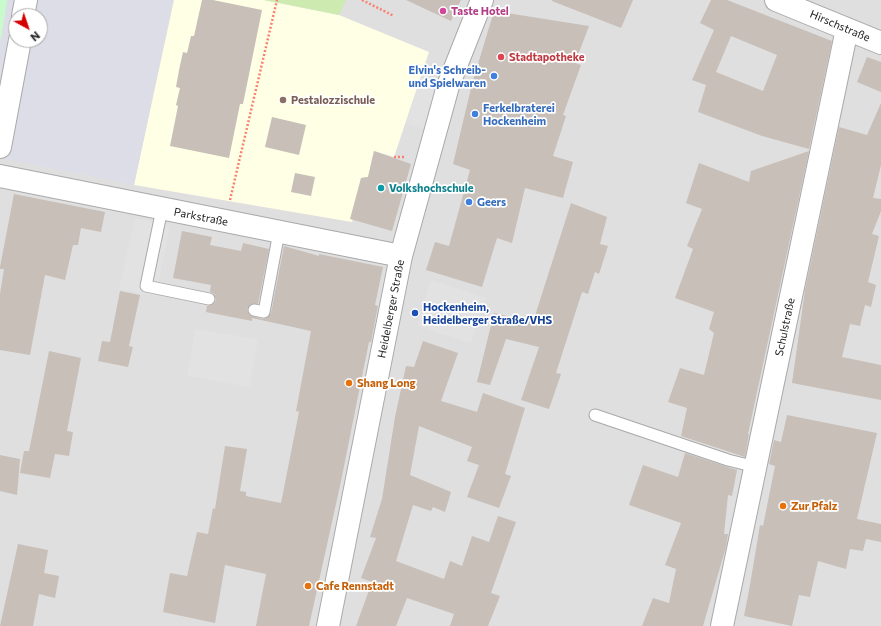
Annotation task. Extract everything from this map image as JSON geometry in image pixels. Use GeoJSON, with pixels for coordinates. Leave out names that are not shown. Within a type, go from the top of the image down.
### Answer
{"type":"FeatureCollection","features":[{"type":"Feature","properties":{"kind":"street","name":"Heidelberger Straße"},"geometry":{"type":"LineString","coordinates":[[328,626],[401,256],[448,86],[482,0]]}},
{"type":"Feature","properties":{"kind":"street","name":"Hirschstraße"},"geometry":{"type":"LineString","coordinates":[[776,0],[804,5],[847,29],[881,43]]}},
{"type":"Feature","properties":{"kind":"street","name":"Schulstraße"},"geometry":{"type":"LineString","coordinates":[[722,626],[847,29]]}},
{"type":"Feature","properties":{"kind":"street"},"geometry":{"type":"LineString","coordinates":[[0,147],[9,108],[19,48]]}},
{"type":"Feature","properties":{"kind":"street","name":"Parkstraße"},"geometry":{"type":"LineString","coordinates":[[0,176],[401,256]]}},
{"type":"Feature","properties":{"kind":"lane"},"geometry":{"type":"LineString","coordinates":[[162,209],[146,286],[209,299]]}},
{"type":"Feature","properties":{"kind":"lane"},"geometry":{"type":"LineString","coordinates":[[254,310],[264,312],[279,232]]}},
{"type":"Feature","properties":{"kind":"lane"},"geometry":{"type":"LineString","coordinates":[[595,415],[721,458],[756,467]]}},
{"type":"Feature","properties":{"kind":"path"},"geometry":{"type":"LineString","coordinates":[[225,222],[277,0]]}},
{"type":"Feature","properties":{"kind":"path"},"geometry":{"type":"LineString","coordinates":[[362,0],[394,16]]}},
{"type":"Feature","properties":{"kind":"shaded area"},"geometry":{"type":"Polygon","coordinates":[[[0,0],[881,0],[881,626],[0,626],[0,0]]]}},
{"type":"Feature","properties":{"kind":"shaded area"},"geometry":{"type":"Polygon","coordinates":[[[7,0],[173,0],[134,185],[0,158],[0,46],[7,0]]]}},
{"type":"Feature","properties":{"kind":"shaded area","name":"Pestalozzischule"},"geometry":{"type":"Polygon","coordinates":[[[174,0],[264,0],[339,15],[429,52],[394,157],[374,151],[368,177],[361,178],[359,203],[352,222],[134,185],[174,0]]]}},
{"type":"Feature","properties":{"kind":"shaded area"},"geometry":{"type":"Polygon","coordinates":[[[421,77],[448,86],[434,132],[406,123],[421,77]]]}},
{"type":"Feature","properties":{"kind":"shaded area"},"geometry":{"type":"Polygon","coordinates":[[[135,218],[170,226],[156,296],[119,289],[135,218]]]}},
{"type":"Feature","properties":{"kind":"shaded area"},"geometry":{"type":"Polygon","coordinates":[[[431,280],[486,298],[471,343],[417,326],[431,280]]]}},
{"type":"Feature","properties":{"kind":"shaded area"},"geometry":{"type":"Polygon","coordinates":[[[195,329],[258,339],[250,387],[187,376],[195,329]]]}},
{"type":"Feature","properties":{"kind":"green space"},"geometry":{"type":"Polygon","coordinates":[[[0,0],[9,0],[0,42],[0,0]]]}},
{"type":"Feature","properties":{"kind":"green space"},"geometry":{"type":"Polygon","coordinates":[[[264,0],[346,0],[339,15],[264,0]]]}},
{"type":"Feature","properties":{"kind":"building"},"geometry":{"type":"Polygon","coordinates":[[[202,0],[213,0],[262,10],[243,104],[240,104],[229,158],[170,146],[178,106],[176,105],[180,88],[176,87],[179,70],[183,52],[187,53],[191,36],[194,36],[202,0]]]}},
{"type":"Feature","properties":{"kind":"building","name":"Taste Hotel"},"geometry":{"type":"Polygon","coordinates":[[[406,0],[461,0],[451,21],[406,0]]]}},
{"type":"Feature","properties":{"kind":"building"},"geometry":{"type":"Polygon","coordinates":[[[552,0],[633,0],[621,28],[552,0]]]}},
{"type":"Feature","properties":{"kind":"building"},"geometry":{"type":"Polygon","coordinates":[[[711,0],[727,0],[832,41],[809,149],[762,136],[698,112],[706,85],[692,80],[714,30],[700,23],[711,0]],[[731,36],[716,72],[763,91],[777,55],[731,36]]]}},
{"type":"Feature","properties":{"kind":"building"},"geometry":{"type":"Polygon","coordinates":[[[494,11],[589,26],[575,63],[581,65],[563,115],[566,116],[553,156],[573,162],[563,198],[525,188],[512,243],[497,238],[482,287],[426,270],[435,242],[449,246],[470,170],[453,164],[472,84],[494,11]]]}},
{"type":"Feature","properties":{"kind":"building"},"geometry":{"type":"Polygon","coordinates":[[[867,57],[881,62],[881,92],[857,82],[867,57]]]}},
{"type":"Feature","properties":{"kind":"building"},"geometry":{"type":"Polygon","coordinates":[[[881,103],[881,165],[873,198],[881,199],[881,211],[872,234],[879,236],[868,282],[876,285],[871,307],[865,305],[860,326],[850,324],[842,357],[881,365],[881,400],[792,383],[805,290],[839,127],[867,135],[881,103]]]}},
{"type":"Feature","properties":{"kind":"building"},"geometry":{"type":"Polygon","coordinates":[[[272,117],[306,125],[299,155],[265,147],[272,117]]]}},
{"type":"Feature","properties":{"kind":"building","name":"Volkshochschule"},"geometry":{"type":"Polygon","coordinates":[[[374,151],[411,164],[392,231],[350,219],[361,178],[368,177],[374,151]]]}},
{"type":"Feature","properties":{"kind":"building"},"geometry":{"type":"Polygon","coordinates":[[[809,151],[748,434],[745,457],[681,436],[687,408],[668,402],[680,368],[704,375],[714,333],[709,329],[714,312],[675,298],[693,249],[687,246],[702,209],[686,203],[699,163],[749,182],[751,171],[809,151]]]}},
{"type":"Feature","properties":{"kind":"building"},"geometry":{"type":"Polygon","coordinates":[[[295,173],[315,177],[311,196],[291,192],[295,173]]]}},
{"type":"Feature","properties":{"kind":"building"},"geometry":{"type":"Polygon","coordinates":[[[14,194],[105,212],[101,232],[81,228],[78,245],[73,245],[65,280],[45,275],[30,355],[0,350],[0,294],[4,269],[0,269],[0,267],[14,194]]]}},
{"type":"Feature","properties":{"kind":"building"},"geometry":{"type":"Polygon","coordinates":[[[571,203],[607,217],[600,244],[608,246],[599,274],[595,272],[588,294],[582,292],[556,373],[561,374],[549,409],[521,400],[539,347],[506,339],[490,385],[477,382],[494,313],[533,322],[571,203]]]}},
{"type":"Feature","properties":{"kind":"building"},"geometry":{"type":"Polygon","coordinates":[[[182,231],[212,237],[210,245],[241,251],[243,243],[269,249],[258,304],[251,304],[247,309],[250,315],[263,319],[267,318],[271,313],[284,246],[319,256],[319,254],[383,267],[375,305],[378,306],[371,342],[369,342],[340,486],[309,626],[256,626],[266,574],[225,565],[215,623],[163,612],[170,573],[187,576],[197,532],[208,534],[213,508],[215,509],[225,446],[247,449],[240,491],[246,492],[246,496],[281,503],[299,412],[296,411],[311,331],[252,318],[252,321],[206,312],[207,306],[214,304],[216,300],[214,294],[210,292],[211,285],[173,278],[182,231]]]}},
{"type":"Feature","properties":{"kind":"building"},"geometry":{"type":"Polygon","coordinates":[[[120,291],[140,295],[129,346],[133,347],[128,367],[98,361],[102,341],[110,342],[120,291]]]}},
{"type":"Feature","properties":{"kind":"building"},"geometry":{"type":"Polygon","coordinates":[[[423,341],[458,353],[441,401],[477,412],[483,393],[525,408],[505,474],[511,476],[499,508],[467,497],[479,465],[467,461],[472,447],[419,426],[410,475],[451,492],[445,512],[433,507],[431,511],[413,505],[396,561],[444,579],[450,561],[462,566],[472,536],[489,542],[498,516],[516,522],[491,593],[500,596],[488,626],[450,626],[454,614],[407,598],[396,626],[356,626],[372,582],[361,578],[376,538],[370,537],[382,499],[395,417],[406,366],[414,367],[423,341]]]}},
{"type":"Feature","properties":{"kind":"building"},"geometry":{"type":"Polygon","coordinates":[[[49,351],[81,358],[67,431],[73,432],[69,456],[55,454],[50,478],[20,473],[24,451],[29,451],[49,351]]]}},
{"type":"Feature","properties":{"kind":"building"},"geometry":{"type":"Polygon","coordinates":[[[787,415],[877,433],[857,519],[881,524],[881,542],[866,539],[863,551],[850,549],[846,569],[818,561],[810,597],[799,595],[792,626],[744,616],[760,525],[763,526],[775,466],[769,464],[774,440],[781,442],[787,415]]]}},
{"type":"Feature","properties":{"kind":"building"},"geometry":{"type":"Polygon","coordinates":[[[685,453],[737,470],[732,496],[728,495],[724,534],[728,534],[726,547],[703,626],[642,626],[653,598],[669,603],[676,569],[665,565],[681,523],[629,505],[643,465],[678,477],[685,453]]]}},
{"type":"Feature","properties":{"kind":"building"},"geometry":{"type":"Polygon","coordinates":[[[0,455],[20,459],[17,495],[0,491],[0,455]]]}},
{"type":"Feature","properties":{"kind":"building"},"geometry":{"type":"Polygon","coordinates":[[[18,544],[48,550],[44,573],[59,576],[55,598],[39,594],[33,626],[0,626],[18,544]]]}},
{"type":"Feature","properties":{"kind":"place","name":"Taste Hotel"},"geometry":{"type":"Point","coordinates":[443,11]}},
{"type":"Feature","properties":{"kind":"place","name":"Stadtapotheke"},"geometry":{"type":"Point","coordinates":[501,57]}},
{"type":"Feature","properties":{"kind":"place","name":"Elvin's Schreib- und Spielwaren"},"geometry":{"type":"Point","coordinates":[494,76]}},
{"type":"Feature","properties":{"kind":"place","name":"Pestalozzischule"},"geometry":{"type":"Point","coordinates":[283,100]}},
{"type":"Feature","properties":{"kind":"place","name":"Ferkelbraterei Hockenheim"},"geometry":{"type":"Point","coordinates":[475,114]}},
{"type":"Feature","properties":{"kind":"place","name":"Volkshochschule"},"geometry":{"type":"Point","coordinates":[381,188]}},
{"type":"Feature","properties":{"kind":"place","name":"Geers"},"geometry":{"type":"Point","coordinates":[469,202]}},
{"type":"Feature","properties":{"kind":"place","name":"Hockenheim, Heidelberger Straße/VHS"},"geometry":{"type":"Point","coordinates":[415,313]}},
{"type":"Feature","properties":{"kind":"place","name":"Shang Long"},"geometry":{"type":"Point","coordinates":[349,383]}},
{"type":"Feature","properties":{"kind":"place","name":"Zur Pfalz"},"geometry":{"type":"Point","coordinates":[783,506]}},
{"type":"Feature","properties":{"kind":"place","name":"Cafe Rennstadt"},"geometry":{"type":"Point","coordinates":[308,586]}}]}
